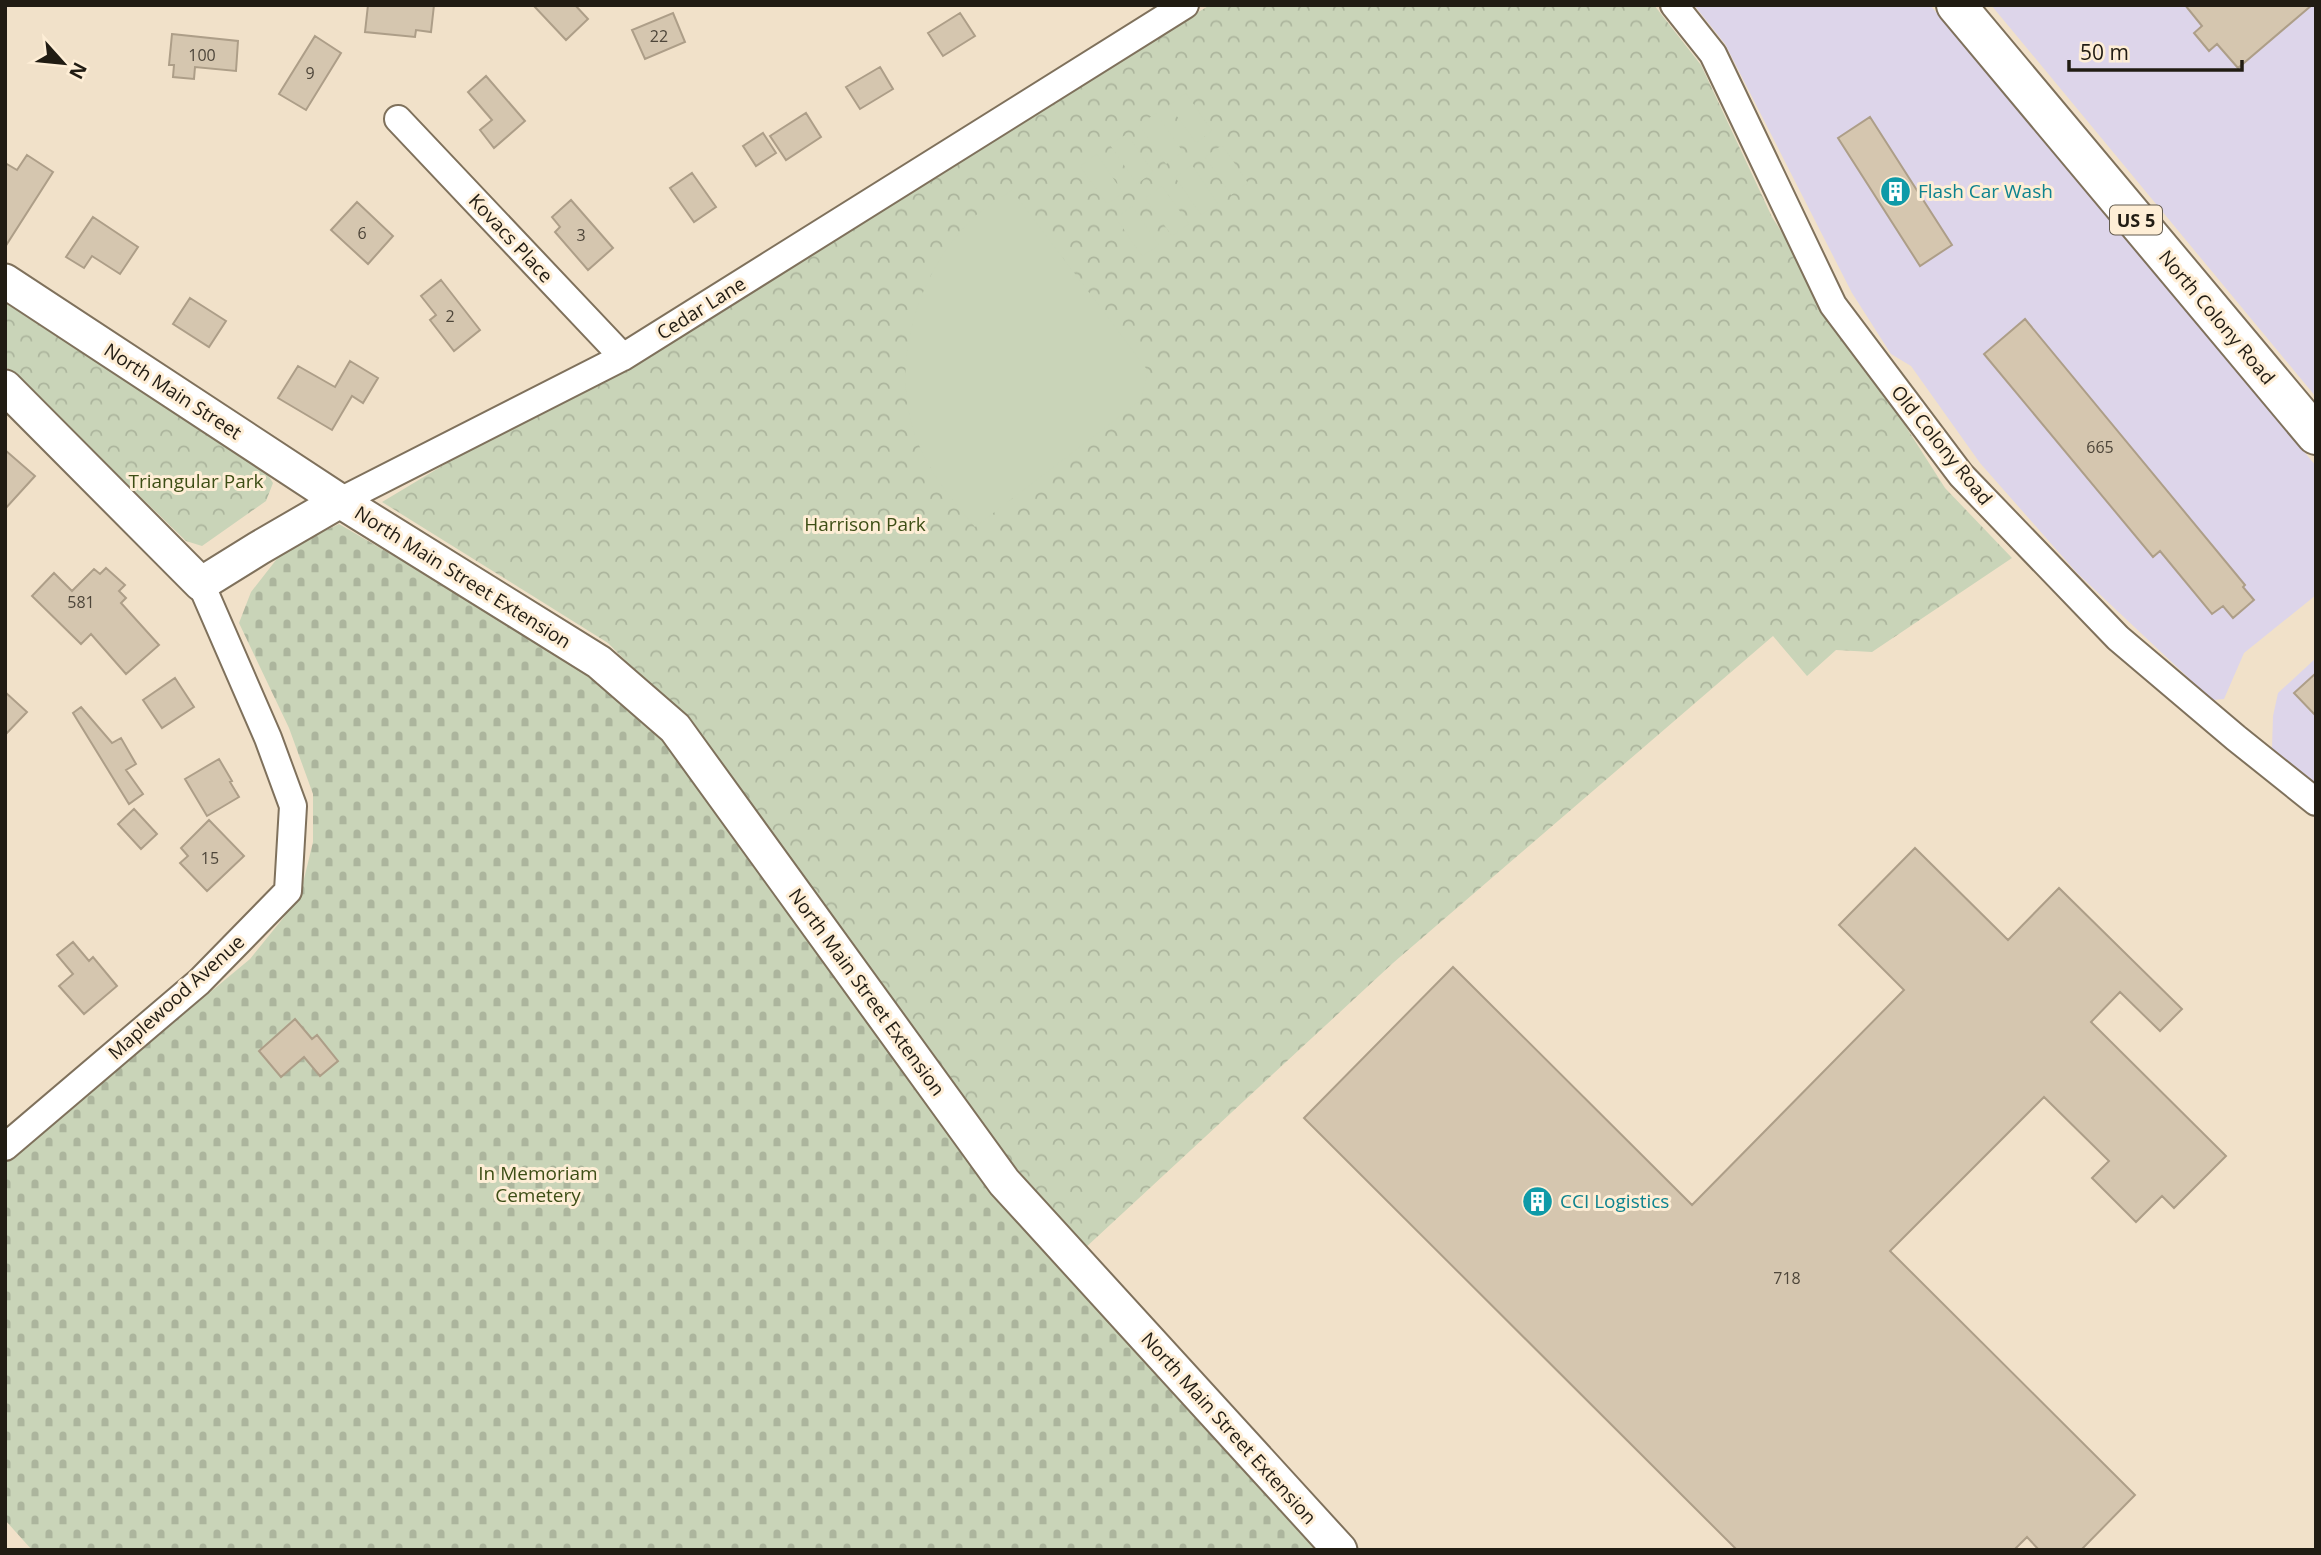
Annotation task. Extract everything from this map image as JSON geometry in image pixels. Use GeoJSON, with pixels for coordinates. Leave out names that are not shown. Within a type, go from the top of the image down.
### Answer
{"type":"FeatureCollection","features":[{"type":"Feature","properties":{"kind":"main road","name":"North Colony Road"},"geometry":{"type":"LineString","coordinates":[[1956,5],[2316,435]]}},
{"type":"Feature","properties":{"kind":"street","name":"Cedar Lane"},"geometry":{"type":"LineString","coordinates":[[201,584],[341,502],[623,357],[1185,5]]}},
{"type":"Feature","properties":{"kind":"street","name":"Old Colony Road"},"geometry":{"type":"LineString","coordinates":[[1674,5],[1713,54],[1833,305],[1961,475],[2118,638],[2316,802]]}},
{"type":"Feature","properties":{"kind":"street","name":"Kovacs Place"},"geometry":{"type":"LineString","coordinates":[[398,119],[623,357]]}},
{"type":"Feature","properties":{"kind":"street","name":"North Main Street"},"geometry":{"type":"LineString","coordinates":[[5,281],[341,502]]}},
{"type":"Feature","properties":{"kind":"street"},"geometry":{"type":"LineString","coordinates":[[8,395],[201,584]]}},
{"type":"Feature","properties":{"kind":"street","name":"North Main Street Extension"},"geometry":{"type":"LineString","coordinates":[[341,502],[599,662],[675,727],[1004,1182],[1340,1550]]}},
{"type":"Feature","properties":{"kind":"street","name":"Maplewood Avenue"},"geometry":{"type":"LineString","coordinates":[[5,1147],[199,982],[288,891],[293,806],[268,738],[201,584]]}},
{"type":"Feature","properties":{"kind":"shaded area"},"geometry":{"type":"Polygon","coordinates":[[[1694,5],[1930,5],[2316,466],[2316,595],[2244,653],[2224,699],[2212,700],[2077,573],[1980,463],[1911,366],[1891,354],[1852,293],[1725,44],[1694,5]]]}},
{"type":"Feature","properties":{"kind":"shaded area"},"geometry":{"type":"Polygon","coordinates":[[[1991,5],[2316,5],[2316,397],[2011,29],[1991,5]]]}},
{"type":"Feature","properties":{"kind":"shaded area"},"geometry":{"type":"Polygon","coordinates":[[[2316,658],[2316,783],[2272,748],[2273,716],[2278,693],[2316,658]]]}},
{"type":"Feature","properties":{"kind":"green space","name":"Harrison Park"},"geometry":{"type":"Polygon","coordinates":[[[1210,5],[1654,5],[1701,65],[1772,217],[1945,488],[2012,558],[1872,652],[1836,650],[1807,676],[1773,636],[1393,963],[1084,1249],[973,1116],[679,715],[608,643],[382,502],[1210,5]]]}},
{"type":"Feature","properties":{"kind":"green space"},"geometry":{"type":"Polygon","coordinates":[[[1186,93],[1212,131],[1196,143],[1169,105],[1186,93]]]}},
{"type":"Feature","properties":{"kind":"green space"},"geometry":{"type":"Polygon","coordinates":[[[1156,113],[1183,152],[1166,164],[1139,125],[1156,113]]]}},
{"type":"Feature","properties":{"kind":"green space"},"geometry":{"type":"Polygon","coordinates":[[[1127,134],[1153,172],[1137,184],[1110,145],[1127,134]]]}},
{"type":"Feature","properties":{"kind":"green space"},"geometry":{"type":"Polygon","coordinates":[[[1222,145],[1248,183],[1231,195],[1205,157],[1222,145]]]}},
{"type":"Feature","properties":{"kind":"green space"},"geometry":{"type":"Polygon","coordinates":[[[1097,154],[1123,193],[1107,204],[1080,166],[1097,154]]]}},
{"type":"Feature","properties":{"kind":"green space"},"geometry":{"type":"Polygon","coordinates":[[[1192,165],[1218,204],[1201,215],[1175,177],[1192,165]]]}},
{"type":"Feature","properties":{"kind":"green space"},"geometry":{"type":"Polygon","coordinates":[[[1162,186],[1189,224],[1172,236],[1145,198],[1162,186]]]}},
{"type":"Feature","properties":{"kind":"green space"},"geometry":{"type":"Polygon","coordinates":[[[1012,190],[1148,371],[1141,400],[975,527],[945,490],[920,448],[910,418],[906,392],[909,337],[916,310],[939,260],[973,218],[1012,190]]]}},
{"type":"Feature","properties":{"kind":"green space"},"geometry":{"type":"Polygon","coordinates":[[[1132,206],[1159,245],[1142,256],[1116,218],[1132,206]]]}},
{"type":"Feature","properties":{"kind":"green space","name":"Triangular Park"},"geometry":{"type":"Polygon","coordinates":[[[5,295],[263,467],[273,483],[266,501],[202,546],[186,541],[5,366],[5,295]]]}},
{"type":"Feature","properties":{"kind":"green space","name":"In Memoriam Cemetery"},"geometry":{"type":"Polygon","coordinates":[[[339,524],[609,681],[643,709],[1318,1550],[32,1550],[5,1520],[5,1163],[250,959],[284,917],[303,883],[313,842],[313,794],[289,728],[239,623],[251,592],[283,551],[339,524]]]}},
{"type":"Feature","properties":{"kind":"building"},"geometry":{"type":"Polygon","coordinates":[[[368,5],[434,5],[431,32],[416,30],[415,37],[365,32],[368,5]]]}},
{"type":"Feature","properties":{"kind":"building"},"geometry":{"type":"Polygon","coordinates":[[[533,5],[575,5],[588,19],[566,40],[533,5]]]}},
{"type":"Feature","properties":{"kind":"building"},"geometry":{"type":"Polygon","coordinates":[[[2185,5],[2312,5],[2238,68],[2217,44],[2209,51],[2194,33],[2202,26],[2185,5]]]}},
{"type":"Feature","properties":{"kind":"building"},"geometry":{"type":"Polygon","coordinates":[[[673,13],[685,42],[645,59],[632,30],[673,13]]]}},
{"type":"Feature","properties":{"kind":"building"},"geometry":{"type":"Polygon","coordinates":[[[960,13],[975,36],[943,56],[928,33],[960,13]]]}},
{"type":"Feature","properties":{"kind":"building"},"geometry":{"type":"Polygon","coordinates":[[[172,34],[238,41],[236,71],[195,67],[194,79],[173,77],[174,65],[169,65],[172,34]]]}},
{"type":"Feature","properties":{"kind":"building"},"geometry":{"type":"Polygon","coordinates":[[[315,36],[341,53],[306,110],[279,94],[315,36]]]}},
{"type":"Feature","properties":{"kind":"building"},"geometry":{"type":"Polygon","coordinates":[[[880,67],[893,89],[860,109],[846,87],[880,67]]]}},
{"type":"Feature","properties":{"kind":"building"},"geometry":{"type":"Polygon","coordinates":[[[486,76],[525,121],[494,148],[480,130],[492,120],[468,92],[486,76]]]}},
{"type":"Feature","properties":{"kind":"building"},"geometry":{"type":"Polygon","coordinates":[[[806,113],[821,137],[786,160],[770,136],[806,113]]]}},
{"type":"Feature","properties":{"kind":"building","name":"Flash Car Wash"},"geometry":{"type":"Polygon","coordinates":[[[1870,117],[1952,245],[1920,266],[1838,138],[1870,117]]]}},
{"type":"Feature","properties":{"kind":"building"},"geometry":{"type":"Polygon","coordinates":[[[763,133],[776,153],[756,166],[743,146],[763,133]]]}},
{"type":"Feature","properties":{"kind":"building"},"geometry":{"type":"Polygon","coordinates":[[[27,155],[53,172],[5,247],[5,163],[17,170],[27,155]]]}},
{"type":"Feature","properties":{"kind":"building"},"geometry":{"type":"Polygon","coordinates":[[[692,173],[716,207],[694,222],[670,188],[692,173]]]}},
{"type":"Feature","properties":{"kind":"building"},"geometry":{"type":"Polygon","coordinates":[[[571,200],[613,248],[588,270],[555,232],[560,227],[552,217],[571,200]]]}},
{"type":"Feature","properties":{"kind":"building"},"geometry":{"type":"Polygon","coordinates":[[[357,202],[393,236],[368,264],[331,230],[357,202]]]}},
{"type":"Feature","properties":{"kind":"building"},"geometry":{"type":"Polygon","coordinates":[[[93,217],[138,247],[120,274],[92,256],[84,268],[66,257],[93,217]]]}},
{"type":"Feature","properties":{"kind":"building"},"geometry":{"type":"Polygon","coordinates":[[[441,280],[480,330],[454,351],[430,320],[436,315],[421,296],[441,280]]]}},
{"type":"Feature","properties":{"kind":"building"},"geometry":{"type":"Polygon","coordinates":[[[190,298],[226,321],[209,347],[173,324],[190,298]]]}},
{"type":"Feature","properties":{"kind":"building"},"geometry":{"type":"Polygon","coordinates":[[[2025,319],[2245,585],[2243,587],[2254,600],[2233,618],[2223,606],[2212,614],[2160,551],[2153,557],[1984,354],[2025,319]]]}},
{"type":"Feature","properties":{"kind":"building"},"geometry":{"type":"Polygon","coordinates":[[[350,361],[378,378],[363,403],[352,396],[332,430],[278,398],[298,366],[335,387],[350,361]]]}},
{"type":"Feature","properties":{"kind":"building"},"geometry":{"type":"Polygon","coordinates":[[[5,450],[35,476],[5,509],[5,450]]]}},
{"type":"Feature","properties":{"kind":"building"},"geometry":{"type":"Polygon","coordinates":[[[106,568],[125,585],[119,591],[126,598],[121,603],[159,645],[126,674],[91,634],[81,644],[32,596],[54,573],[72,591],[94,569],[100,574],[106,568]]]}},
{"type":"Feature","properties":{"kind":"building"},"geometry":{"type":"Polygon","coordinates":[[[2316,673],[2316,716],[2294,693],[2316,673]]]}},
{"type":"Feature","properties":{"kind":"building"},"geometry":{"type":"Polygon","coordinates":[[[175,678],[194,707],[162,728],[143,700],[175,678]]]}},
{"type":"Feature","properties":{"kind":"building"},"geometry":{"type":"Polygon","coordinates":[[[5,692],[27,712],[5,735],[5,692]]]}},
{"type":"Feature","properties":{"kind":"building"},"geometry":{"type":"Polygon","coordinates":[[[81,707],[112,743],[121,738],[136,764],[126,770],[143,794],[129,804],[73,713],[81,707]]]}},
{"type":"Feature","properties":{"kind":"building"},"geometry":{"type":"Polygon","coordinates":[[[219,759],[239,797],[207,816],[185,779],[219,759]]]}},
{"type":"Feature","properties":{"kind":"building"},"geometry":{"type":"Polygon","coordinates":[[[134,809],[157,834],[141,849],[118,824],[134,809]]]}},
{"type":"Feature","properties":{"kind":"building"},"geometry":{"type":"Polygon","coordinates":[[[209,820],[244,856],[207,891],[180,863],[188,856],[181,848],[209,820]]]}},
{"type":"Feature","properties":{"kind":"building","name":"CCI Logistics"},"geometry":{"type":"Polygon","coordinates":[[[1915,848],[2008,940],[2059,888],[2182,1009],[2160,1031],[2120,992],[2091,1022],[2226,1156],[2174,1208],[2162,1196],[2136,1222],[2092,1178],[2109,1161],[2044,1097],[1890,1251],[2135,1495],[2081,1550],[2039,1550],[2027,1537],[2014,1550],[1737,1550],[1304,1118],[1453,967],[1692,1205],[1904,990],[1839,925],[1915,848]]]}},
{"type":"Feature","properties":{"kind":"building"},"geometry":{"type":"Polygon","coordinates":[[[73,942],[89,961],[93,957],[117,986],[84,1014],[59,986],[73,974],[57,955],[73,942]]]}},
{"type":"Feature","properties":{"kind":"building"},"geometry":{"type":"Polygon","coordinates":[[[295,1019],[312,1039],[317,1035],[338,1061],[320,1076],[304,1057],[281,1077],[259,1051],[295,1019]]]}},
{"type":"Feature","properties":{"kind":"place","name":"Flash Car Wash"},"geometry":{"type":"Point","coordinates":[1895,191]}},
{"type":"Feature","properties":{"kind":"place","name":"CCI Logistics"},"geometry":{"type":"Point","coordinates":[1537,1201]}}]}
